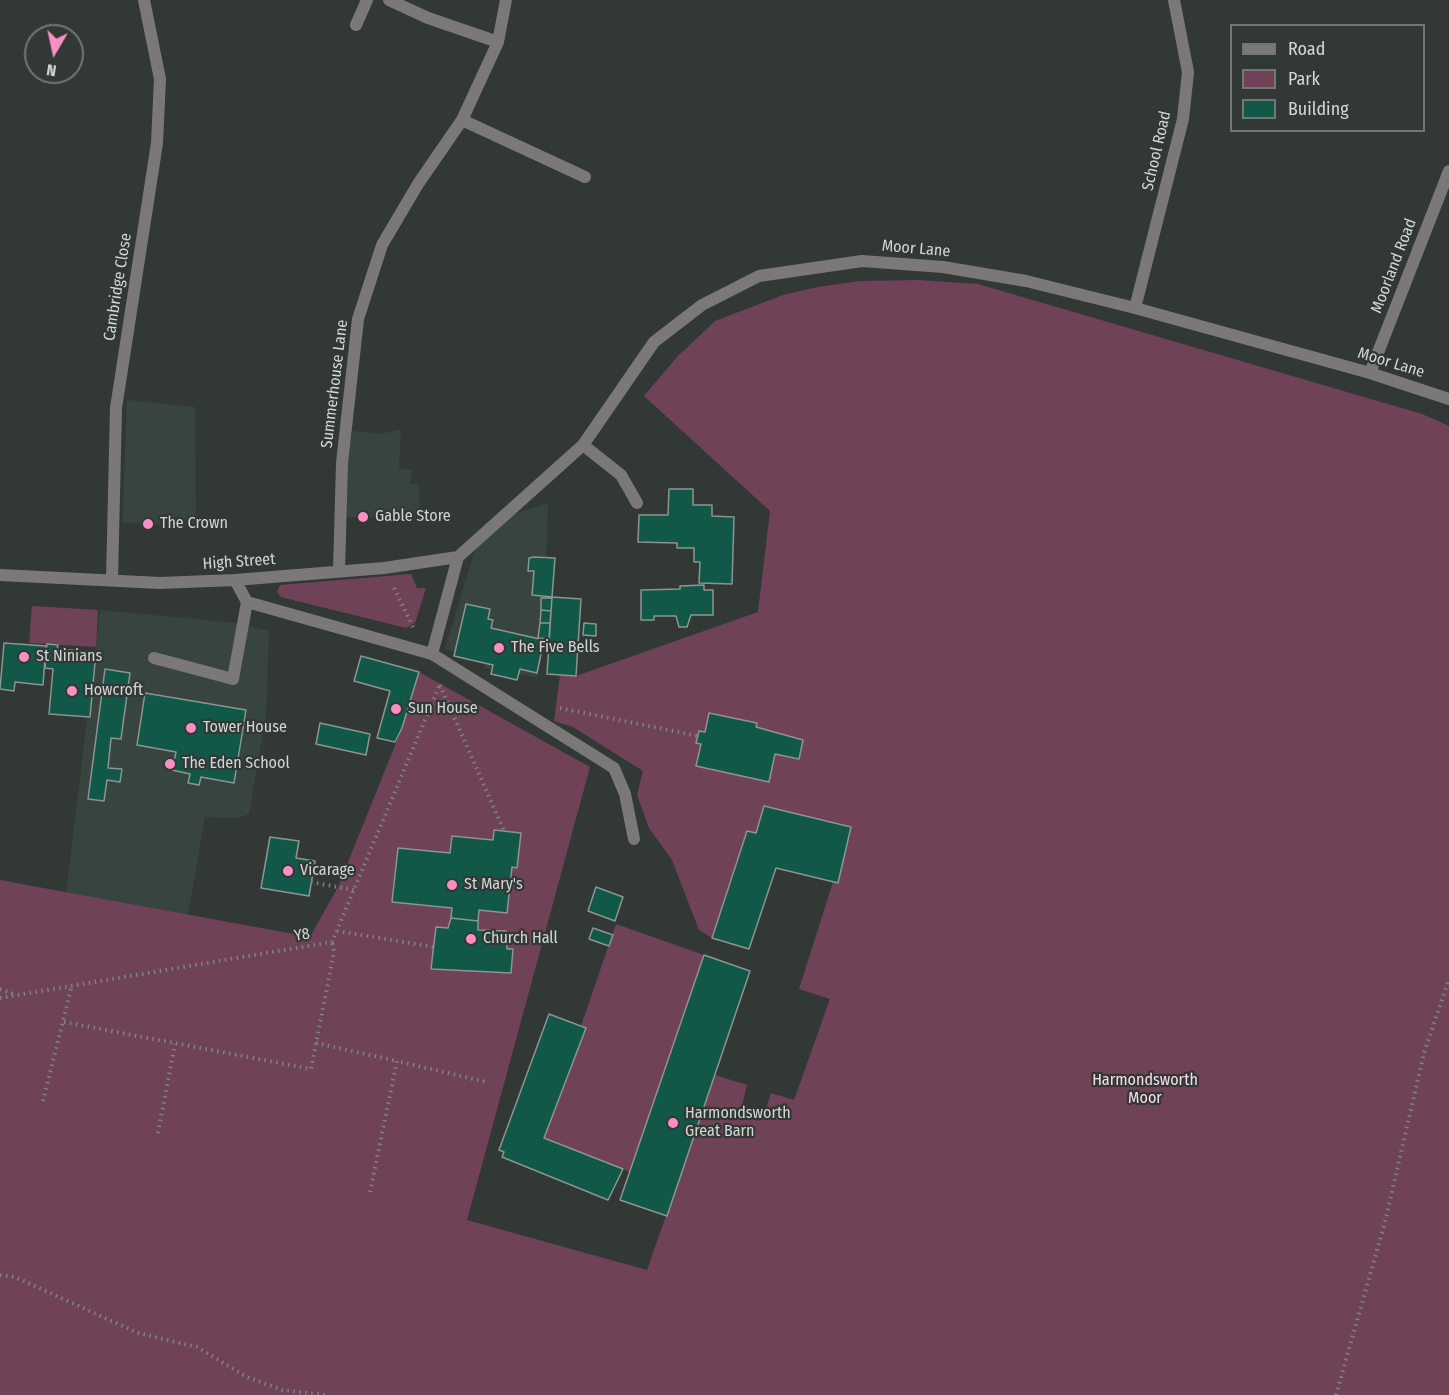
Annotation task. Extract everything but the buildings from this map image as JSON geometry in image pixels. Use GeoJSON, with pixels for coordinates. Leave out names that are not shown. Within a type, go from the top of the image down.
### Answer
{"type":"FeatureCollection","features":[{"type":"Feature","properties":{"kind":"street","name":"Cambridge Close"},"geometry":{"type":"LineString","coordinates":[[112,580],[117,408],[157,143],[160,79],[144,0]]}},
{"type":"Feature","properties":{"kind":"street"},"geometry":{"type":"LineString","coordinates":[[356,25],[366,0]]}},
{"type":"Feature","properties":{"kind":"street"},"geometry":{"type":"LineString","coordinates":[[389,0],[428,18],[498,42]]}},
{"type":"Feature","properties":{"kind":"street","name":"Summerhouse Lane"},"geometry":{"type":"LineString","coordinates":[[339,571],[342,463],[358,319],[382,245],[418,184],[462,120],[498,42],[506,0]]}},
{"type":"Feature","properties":{"kind":"street","name":"School Road"},"geometry":{"type":"LineString","coordinates":[[1135,308],[1183,119],[1188,72],[1174,0]]}},
{"type":"Feature","properties":{"kind":"street"},"geometry":{"type":"LineString","coordinates":[[462,120],[585,177]]}},
{"type":"Feature","properties":{"kind":"street","name":"Moorland Road"},"geometry":{"type":"LineString","coordinates":[[1370,373],[1449,171]]}},
{"type":"Feature","properties":{"kind":"street","name":"Moor Lane"},"geometry":{"type":"LineString","coordinates":[[458,557],[583,445],[654,342],[702,305],[759,276],[862,261],[943,267],[1026,281],[1135,308],[1370,373],[1449,399]]}},
{"type":"Feature","properties":{"kind":"street"},"geometry":{"type":"LineString","coordinates":[[583,445],[621,475],[637,503]]}},
{"type":"Feature","properties":{"kind":"street","name":"High Street"},"geometry":{"type":"LineString","coordinates":[[0,575],[160,583],[234,580],[384,568],[458,557]]}},
{"type":"Feature","properties":{"kind":"street"},"geometry":{"type":"LineString","coordinates":[[428,653],[458,557]]}},
{"type":"Feature","properties":{"kind":"street"},"geometry":{"type":"LineString","coordinates":[[234,580],[248,602],[428,653],[614,768],[626,794],[634,839]]}},
{"type":"Feature","properties":{"kind":"street"},"geometry":{"type":"LineString","coordinates":[[154,658],[233,679],[248,602]]}},
{"type":"Feature","properties":{"kind":"path"},"geometry":{"type":"LineString","coordinates":[[384,568],[428,653]]}},
{"type":"Feature","properties":{"kind":"path","name":"Y8"},"geometry":{"type":"LineString","coordinates":[[0,998],[332,942],[440,684],[504,831]]}},
{"type":"Feature","properties":{"kind":"path"},"geometry":{"type":"LineString","coordinates":[[556,707],[698,736]]}},
{"type":"Feature","properties":{"kind":"path"},"geometry":{"type":"LineString","coordinates":[[311,882],[354,890]]}},
{"type":"Feature","properties":{"kind":"path"},"geometry":{"type":"LineString","coordinates":[[337,931],[434,947]]}},
{"type":"Feature","properties":{"kind":"path"},"geometry":{"type":"LineString","coordinates":[[64,1022],[311,1069],[334,952],[332,942]]}},
{"type":"Feature","properties":{"kind":"path"},"geometry":{"type":"LineString","coordinates":[[1336,1395],[1385,1222],[1424,1053],[1449,979]]}},
{"type":"Feature","properties":{"kind":"path"},"geometry":{"type":"LineString","coordinates":[[43,1101],[72,985]]}},
{"type":"Feature","properties":{"kind":"path"},"geometry":{"type":"LineString","coordinates":[[0,989],[17,995]]}},
{"type":"Feature","properties":{"kind":"path"},"geometry":{"type":"LineString","coordinates":[[316,1043],[486,1082]]}},
{"type":"Feature","properties":{"kind":"path"},"geometry":{"type":"LineString","coordinates":[[158,1133],[175,1044]]}},
{"type":"Feature","properties":{"kind":"path"},"geometry":{"type":"LineString","coordinates":[[370,1192],[397,1061]]}},
{"type":"Feature","properties":{"kind":"path"},"geometry":{"type":"LineString","coordinates":[[0,1275],[25,1282],[138,1333],[197,1347],[247,1377],[282,1390],[325,1395]]}},
{"type":"Feature","properties":{"kind":"shaded area"},"geometry":{"type":"Polygon","coordinates":[[[127,400],[195,407],[196,526],[122,523],[127,400]]]}},
{"type":"Feature","properties":{"kind":"shaded area"},"geometry":{"type":"Polygon","coordinates":[[[401,429],[399,468],[412,470],[410,483],[419,485],[419,519],[341,517],[344,469],[353,431],[381,434],[401,429]]]}},
{"type":"Feature","properties":{"kind":"shaded area"},"geometry":{"type":"Polygon","coordinates":[[[548,503],[545,593],[537,678],[485,668],[485,659],[445,649],[475,549],[510,515],[548,503]]]}},
{"type":"Feature","properties":{"kind":"shaded area","name":"The Eden School"},"geometry":{"type":"Polygon","coordinates":[[[100,610],[237,623],[269,631],[266,715],[249,814],[238,818],[205,817],[188,915],[66,894],[100,610]]]}},
{"type":"Feature","properties":{"kind":"green space","name":"Harmondsworth Moor"},"geometry":{"type":"Polygon","coordinates":[[[919,280],[978,284],[1422,414],[1449,426],[1449,1395],[0,1395],[0,880],[310,937],[338,887],[402,728],[419,672],[590,767],[467,1220],[647,1270],[715,1075],[747,1085],[742,1105],[765,1112],[771,1093],[794,1100],[830,999],[799,989],[833,882],[838,882],[851,827],[764,806],[756,833],[747,832],[712,938],[699,930],[672,860],[649,828],[637,795],[643,771],[573,727],[554,721],[560,675],[576,676],[758,612],[770,511],[644,396],[677,357],[715,321],[783,295],[860,281],[919,280]]]}},
{"type":"Feature","properties":{"kind":"green space"},"geometry":{"type":"Polygon","coordinates":[[[411,574],[417,588],[426,588],[415,623],[406,628],[281,597],[277,592],[280,585],[411,574]]]}},
{"type":"Feature","properties":{"kind":"green space"},"geometry":{"type":"Polygon","coordinates":[[[32,606],[98,610],[96,647],[29,643],[32,606]]]}},
{"type":"Feature","properties":{"kind":"green space"},"geometry":{"type":"Polygon","coordinates":[[[616,924],[704,955],[630,1172],[544,1138],[586,1028],[581,1026],[616,924]]]}},
{"type":"Feature","properties":{"kind":"place","name":"Gable Store"},"geometry":{"type":"Point","coordinates":[363,517]}},
{"type":"Feature","properties":{"kind":"place","name":"The Crown"},"geometry":{"type":"Point","coordinates":[148,524]}},
{"type":"Feature","properties":{"kind":"place","name":"The Five Bells"},"geometry":{"type":"Point","coordinates":[499,648]}},
{"type":"Feature","properties":{"kind":"place","name":"St Ninians"},"geometry":{"type":"Point","coordinates":[24,657]}},
{"type":"Feature","properties":{"kind":"place","name":"Howcroft"},"geometry":{"type":"Point","coordinates":[72,691]}},
{"type":"Feature","properties":{"kind":"place","name":"Sun House"},"geometry":{"type":"Point","coordinates":[396,709]}},
{"type":"Feature","properties":{"kind":"place","name":"Tower House"},"geometry":{"type":"Point","coordinates":[191,728]}},
{"type":"Feature","properties":{"kind":"place","name":"The Eden School"},"geometry":{"type":"Point","coordinates":[170,764]}},
{"type":"Feature","properties":{"kind":"place","name":"Vicarage"},"geometry":{"type":"Point","coordinates":[288,871]}},
{"type":"Feature","properties":{"kind":"place","name":"St Mary's"},"geometry":{"type":"Point","coordinates":[452,885]}},
{"type":"Feature","properties":{"kind":"place","name":"Church Hall"},"geometry":{"type":"Point","coordinates":[471,939]}},
{"type":"Feature","properties":{"kind":"place","name":"Harmondsworth Great Barn"},"geometry":{"type":"Point","coordinates":[673,1123]}}]}
